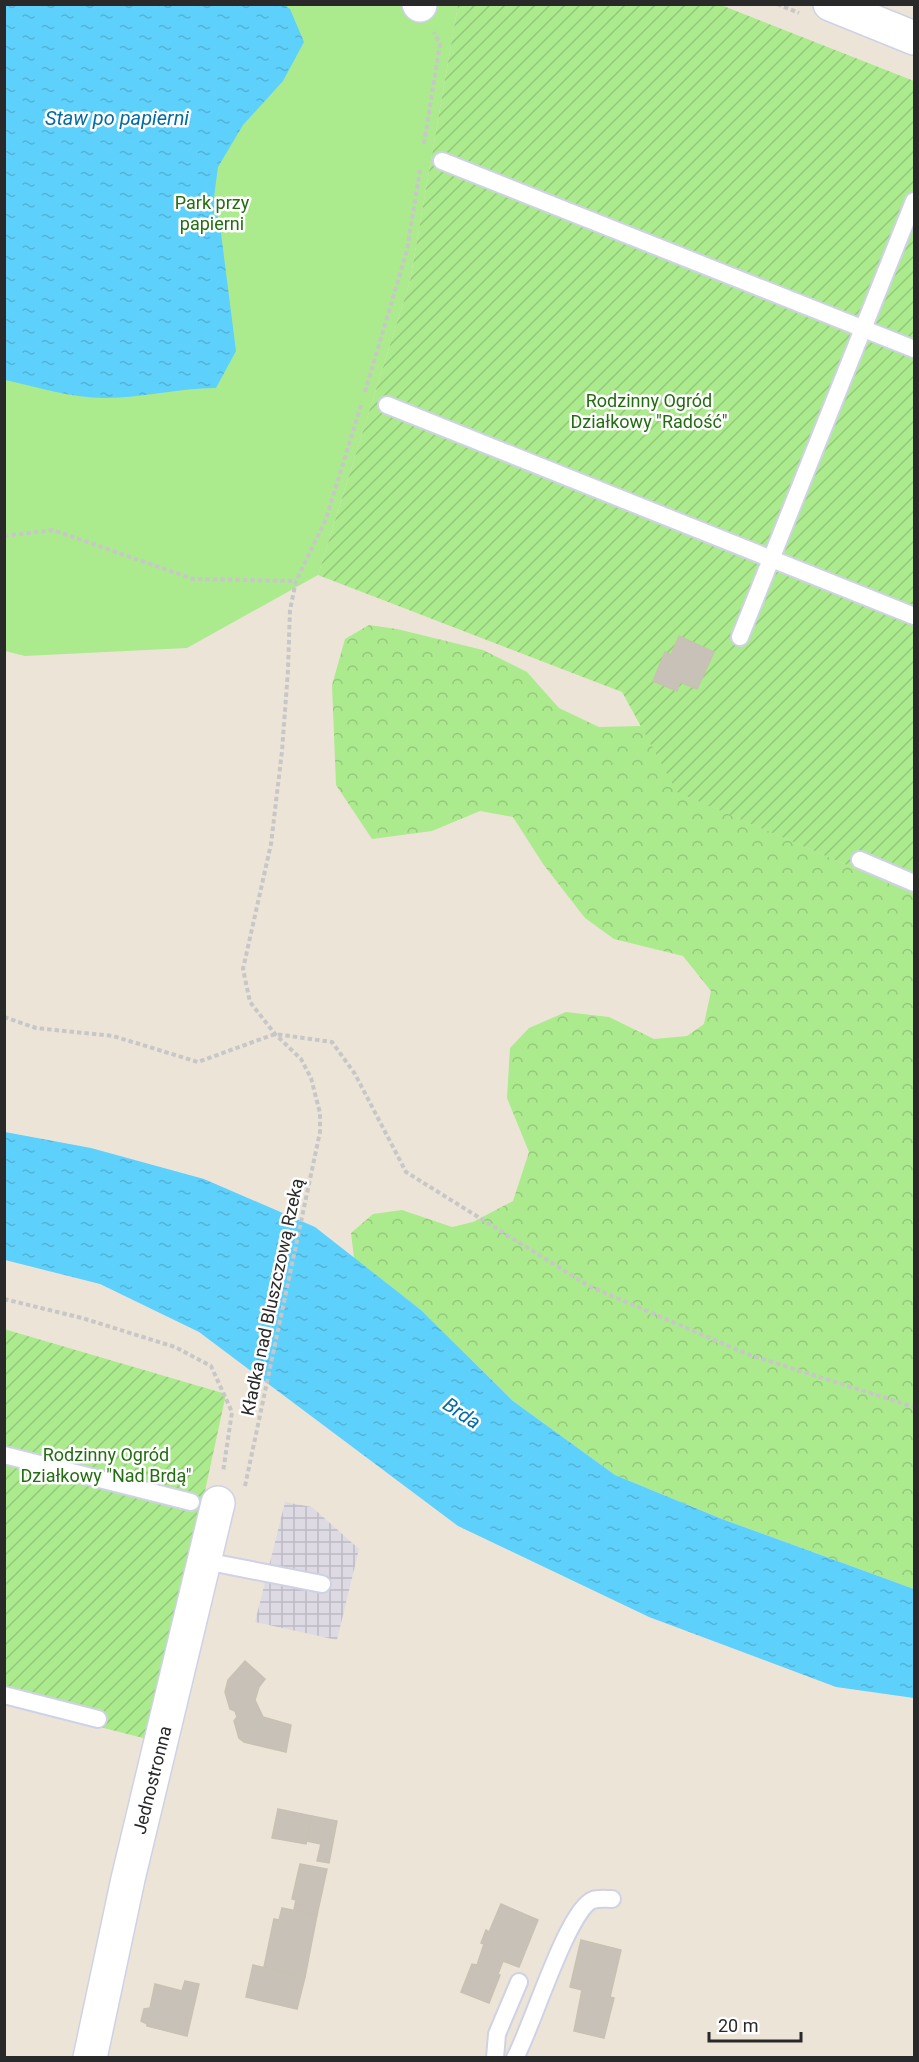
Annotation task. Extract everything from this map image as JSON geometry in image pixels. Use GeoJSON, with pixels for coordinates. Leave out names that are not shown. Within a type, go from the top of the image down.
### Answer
{"type":"FeatureCollection","features":[{"type":"Feature","properties":{"kind":"street"},"geometry":{"type":"LineString","coordinates":[[830,4],[915,38]]}},
{"type":"Feature","properties":{"kind":"street","name":"Jednostronna"},"geometry":{"type":"LineString","coordinates":[[90,2058],[128,1879],[205,1561],[205,1502]]}},
{"type":"Feature","properties":{"kind":"lane"},"geometry":{"type":"LineString","coordinates":[[442,161],[915,349]]}},
{"type":"Feature","properties":{"kind":"lane"},"geometry":{"type":"LineString","coordinates":[[740,637],[915,201]]}},
{"type":"Feature","properties":{"kind":"lane"},"geometry":{"type":"LineString","coordinates":[[387,405],[915,616]]}},
{"type":"Feature","properties":{"kind":"lane"},"geometry":{"type":"LineString","coordinates":[[860,860],[915,883]]}},
{"type":"Feature","properties":{"kind":"lane"},"geometry":{"type":"LineString","coordinates":[[4,1455],[205,1502]]}},
{"type":"Feature","properties":{"kind":"lane"},"geometry":{"type":"LineString","coordinates":[[205,1561],[322,1584]]}},
{"type":"Feature","properties":{"kind":"lane"},"geometry":{"type":"LineString","coordinates":[[4,1695],[98,1719]]}},
{"type":"Feature","properties":{"kind":"lane"},"geometry":{"type":"LineString","coordinates":[[516,2058],[568,1932],[582,1908],[592,1900],[612,1899]]}},
{"type":"Feature","properties":{"kind":"lane"},"geometry":{"type":"LineString","coordinates":[[495,2058],[497,2034],[519,1982]]}},
{"type":"Feature","properties":{"kind":"path"},"geometry":{"type":"LineString","coordinates":[[420,5],[440,44],[424,147]]}},
{"type":"Feature","properties":{"kind":"path"},"geometry":{"type":"LineString","coordinates":[[275,1034],[250,1002],[243,969],[271,844],[285,705],[290,610],[297,581],[326,519],[377,355],[407,250],[420,170]]}},
{"type":"Feature","properties":{"kind":"path"},"geometry":{"type":"LineString","coordinates":[[4,536],[53,530],[193,579],[297,581]]}},
{"type":"Feature","properties":{"kind":"path"},"geometry":{"type":"LineString","coordinates":[[4,1017],[36,1028],[113,1036],[198,1062],[275,1034],[332,1042],[355,1074],[406,1172],[589,1286],[747,1354],[915,1407]]}},
{"type":"Feature","properties":{"kind":"path","name":"Kładka nad Bluszczową Rzeką"},"geometry":{"type":"LineString","coordinates":[[255,1437],[320,1132],[320,1113],[311,1078],[301,1059],[275,1034]]}},
{"type":"Feature","properties":{"kind":"path"},"geometry":{"type":"LineString","coordinates":[[4,1299],[82,1318],[175,1347],[211,1366],[232,1412],[205,1502]]}},
{"type":"Feature","properties":{"kind":"shaded area"},"geometry":{"type":"Polygon","coordinates":[[[285,1502],[312,1507],[359,1549],[337,1640],[255,1622],[285,1502]]]}},
{"type":"Feature","properties":{"kind":"green space","name":"Park przy papierni"},"geometry":{"type":"Polygon","coordinates":[[[4,5],[458,5],[410,281],[318,575],[187,648],[25,656],[5,651],[4,5]]]}},
{"type":"Feature","properties":{"kind":"green space","name":"Rodzinny Ogród Działkowy \"Radość\""},"geometry":{"type":"Polygon","coordinates":[[[458,5],[721,5],[914,81],[914,894],[677,792],[622,692],[318,575],[410,281],[458,5]]]}},
{"type":"Feature","properties":{"kind":"green space"},"geometry":{"type":"Polygon","coordinates":[[[369,625],[397,629],[483,650],[527,672],[559,708],[599,727],[641,726],[678,792],[914,894],[914,1589],[722,1519],[615,1475],[513,1401],[421,1310],[354,1258],[351,1233],[373,1214],[402,1210],[452,1227],[473,1222],[513,1201],[529,1152],[507,1098],[510,1048],[529,1028],[566,1012],[609,1017],[654,1039],[687,1036],[704,1024],[711,991],[683,956],[614,939],[585,918],[543,864],[513,817],[480,811],[432,831],[372,839],[336,785],[332,685],[345,639],[369,625]]]}},
{"type":"Feature","properties":{"kind":"green space","name":"Rodzinny Ogród Działkowy \"Nad Brdą\""},"geometry":{"type":"Polygon","coordinates":[[[4,1329],[226,1394],[151,1740],[5,1703],[4,1329]]]}},
{"type":"Feature","properties":{"kind":"water","name":"Staw po papierni"},"geometry":{"type":"Polygon","coordinates":[[[283,4],[290,9],[304,42],[283,81],[243,125],[218,167],[214,197],[221,233],[236,351],[216,388],[93,398],[5,380],[5,5],[283,4]]]}},
{"type":"Feature","properties":{"kind":"water","name":"Brda"},"geometry":{"type":"Polygon","coordinates":[[[5,1132],[91,1148],[204,1179],[315,1227],[421,1310],[513,1401],[615,1475],[722,1519],[914,1589],[914,1698],[836,1687],[649,1617],[458,1526],[199,1332],[100,1284],[5,1260],[5,1132]]]}},
{"type":"Feature","properties":{"kind":"building"},"geometry":{"type":"Polygon","coordinates":[[[679,636],[714,652],[697,689],[680,682],[677,691],[653,681],[665,652],[671,655],[679,636]]]}},
{"type":"Feature","properties":{"kind":"building"},"geometry":{"type":"Polygon","coordinates":[[[245,1661],[265,1679],[259,1687],[255,1700],[263,1717],[291,1725],[286,1752],[244,1742],[239,1738],[234,1721],[237,1717],[235,1711],[230,1709],[225,1692],[228,1680],[245,1661]]]}},
{"type":"Feature","properties":{"kind":"building"},"geometry":{"type":"Polygon","coordinates":[[[278,1809],[312,1816],[306,1844],[272,1838],[278,1809]]]}},
{"type":"Feature","properties":{"kind":"building"},"geometry":{"type":"Polygon","coordinates":[[[312,1816],[337,1821],[329,1863],[317,1861],[321,1844],[306,1841],[312,1816]]]}},
{"type":"Feature","properties":{"kind":"building"},"geometry":{"type":"Polygon","coordinates":[[[300,1864],[327,1869],[317,1915],[294,1910],[296,1900],[292,1899],[300,1864]]]}},
{"type":"Feature","properties":{"kind":"building"},"geometry":{"type":"Polygon","coordinates":[[[501,1904],[538,1920],[519,1967],[503,1961],[489,2003],[461,1992],[472,1964],[477,1965],[486,1930],[489,1932],[501,1904]]]}},
{"type":"Feature","properties":{"kind":"building"},"geometry":{"type":"Polygon","coordinates":[[[282,1908],[317,1915],[305,1977],[264,1967],[274,1919],[279,1920],[282,1908]]]}},
{"type":"Feature","properties":{"kind":"building"},"geometry":{"type":"Polygon","coordinates":[[[581,1940],[621,1950],[610,1997],[614,1998],[604,2038],[574,2031],[582,1990],[570,1987],[581,1940]]]}},
{"type":"Feature","properties":{"kind":"building"},"geometry":{"type":"Polygon","coordinates":[[[253,1965],[305,1977],[297,2009],[246,1997],[253,1965]]]}},
{"type":"Feature","properties":{"kind":"building"},"geometry":{"type":"Polygon","coordinates":[[[185,1981],[199,1984],[187,2036],[147,2026],[141,2021],[144,2009],[150,2008],[155,1984],[182,1991],[185,1981]]]}}]}
